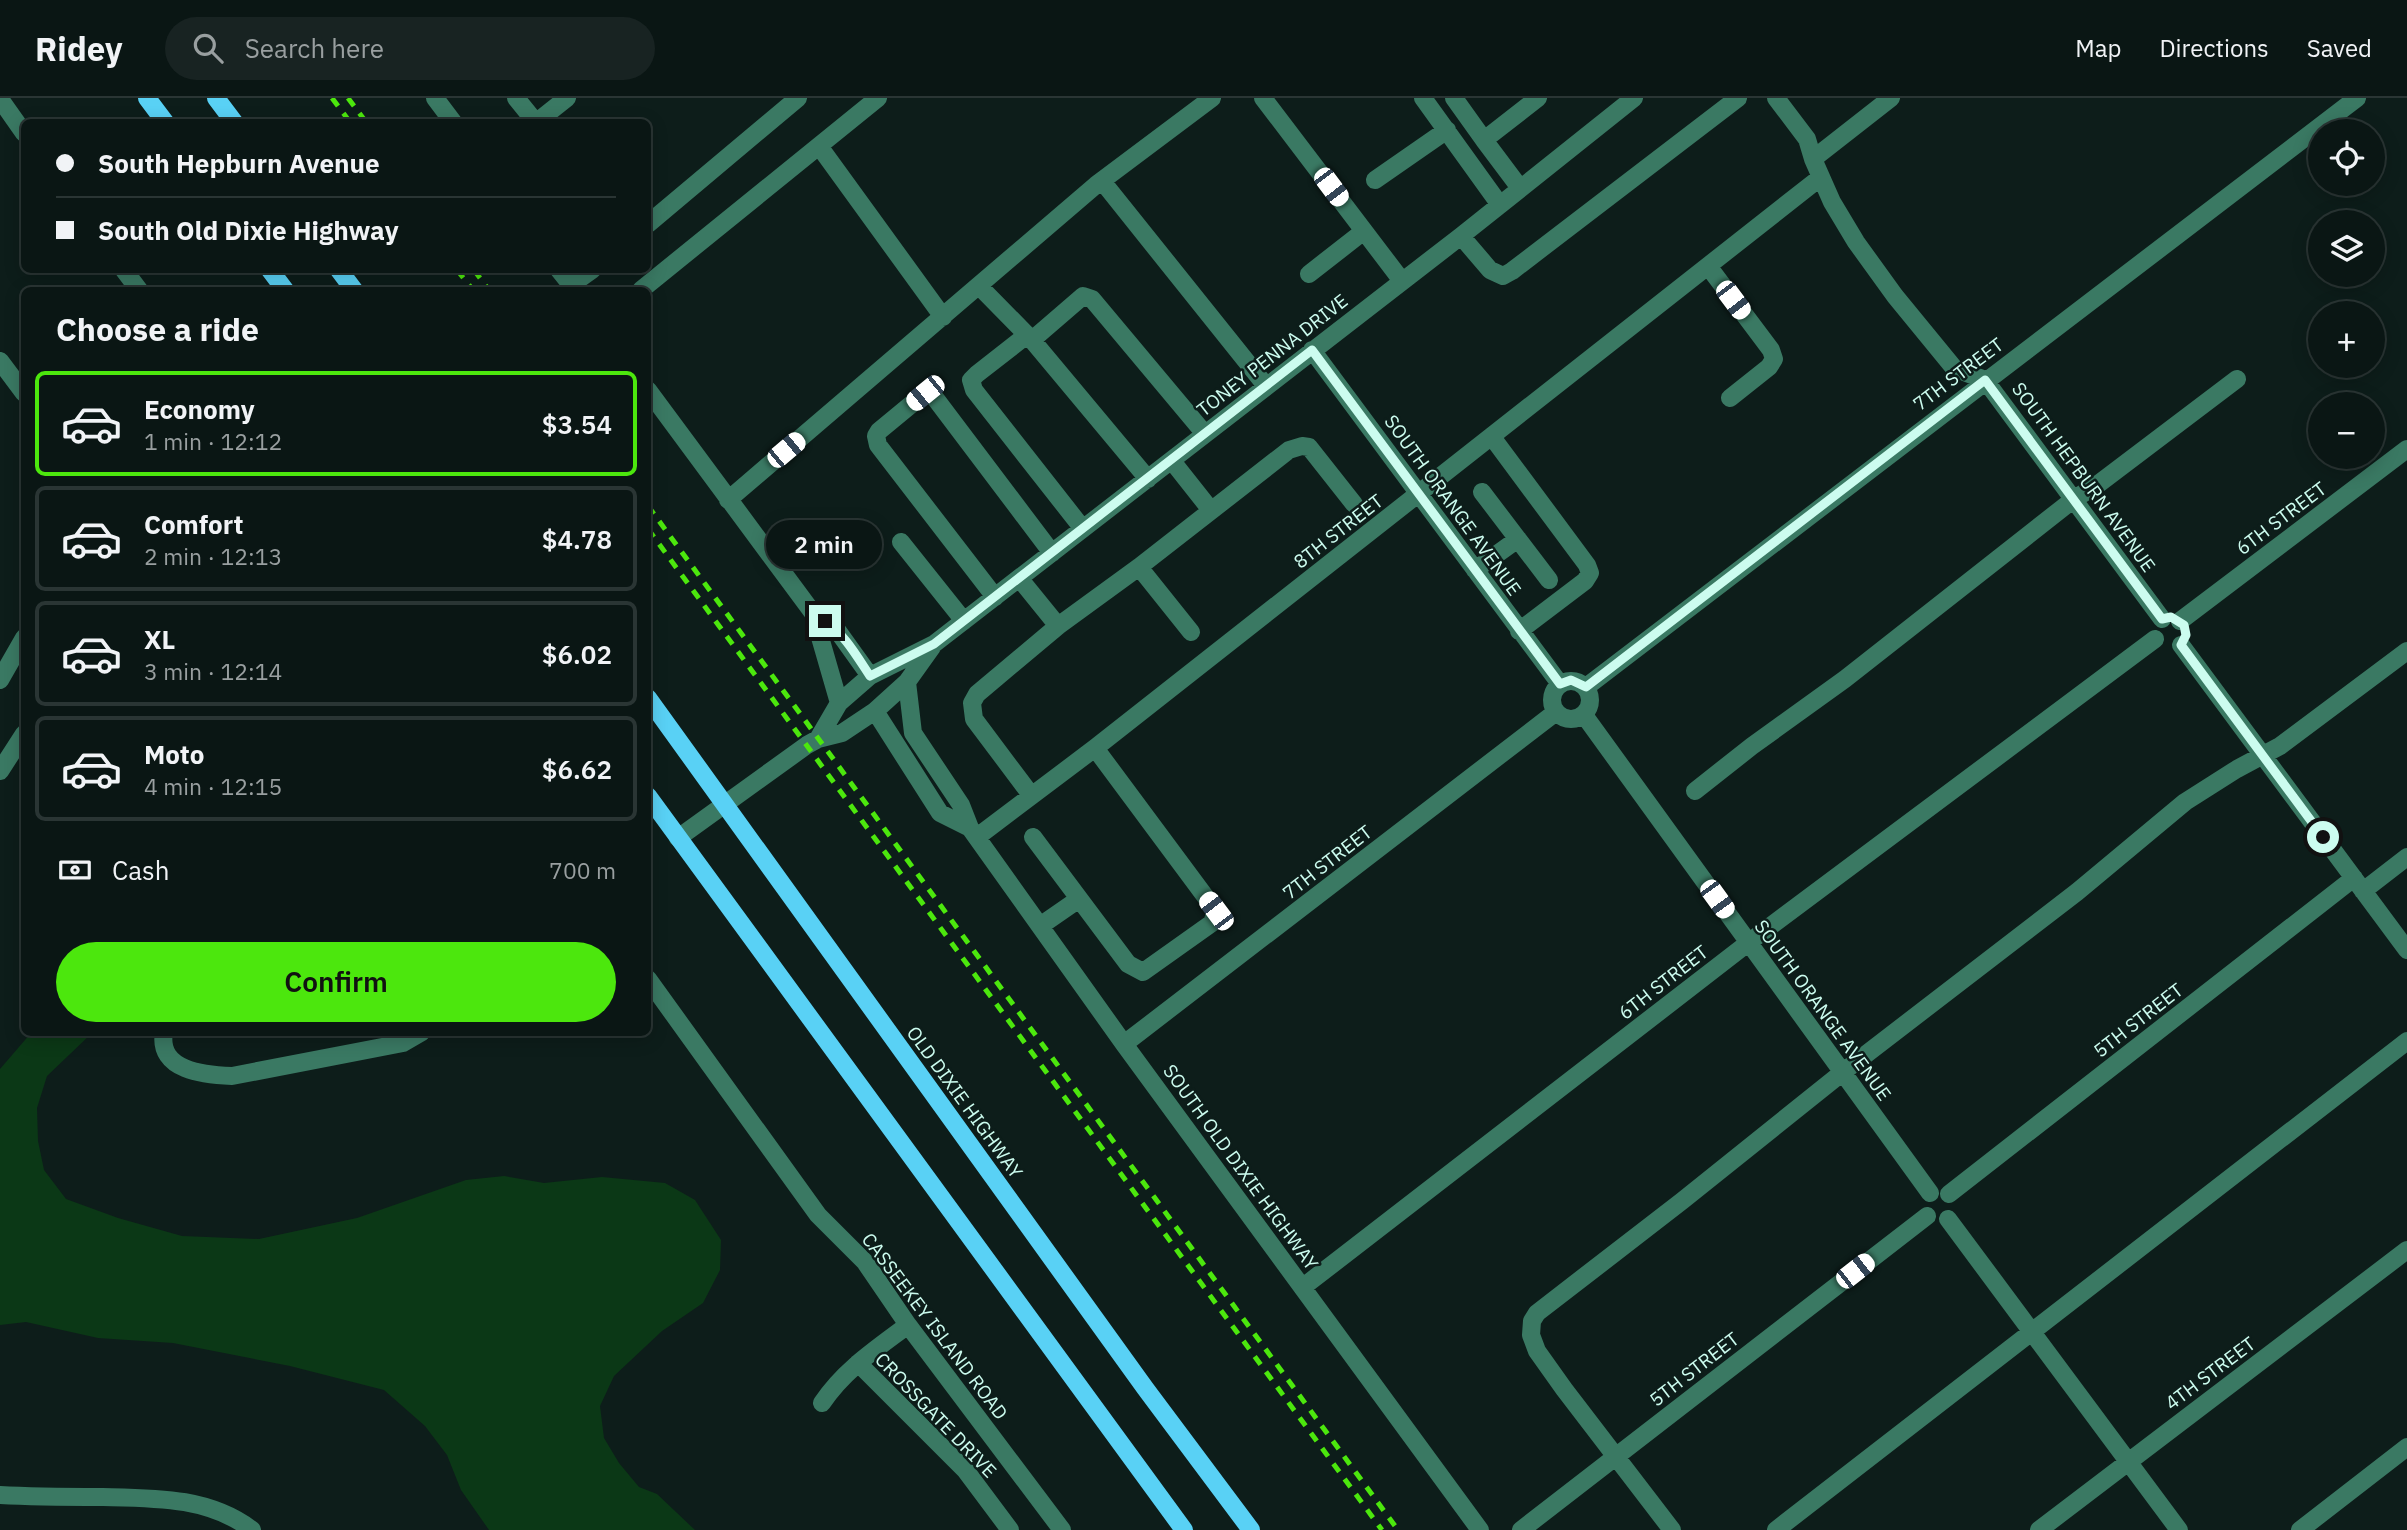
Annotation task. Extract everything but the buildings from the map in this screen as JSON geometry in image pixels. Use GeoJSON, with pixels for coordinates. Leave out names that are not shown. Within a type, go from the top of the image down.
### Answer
{"type":"FeatureCollection","features":[{"type":"Feature","properties":{"kind":"main road"},"geometry":{"type":"LineString","coordinates":[[147,98],[163,119]]}},
{"type":"Feature","properties":{"kind":"main road"},"geometry":{"type":"LineString","coordinates":[[216,98],[231,119]]}},
{"type":"Feature","properties":{"kind":"main road","name":"OLD DIXIE HIGHWAY"},"geometry":{"type":"LineString","coordinates":[[651,702],[1136,1376],[1251,1530]]}},
{"type":"Feature","properties":{"kind":"main road"},"geometry":{"type":"LineString","coordinates":[[651,800],[1184,1530]]}},
{"type":"Feature","properties":{"kind":"street"},"geometry":{"type":"LineString","coordinates":[[435,98],[451,119]]}},
{"type":"Feature","properties":{"kind":"street"},"geometry":{"type":"LineString","coordinates":[[516,98],[533,119]]}},
{"type":"Feature","properties":{"kind":"street"},"geometry":{"type":"LineString","coordinates":[[541,119],[567,98]]}},
{"type":"Feature","properties":{"kind":"street"},"geometry":{"type":"LineString","coordinates":[[651,221],[797,98]]}},
{"type":"Feature","properties":{"kind":"street"},"geometry":{"type":"LineString","coordinates":[[645,287],[878,98]]}},
{"type":"Feature","properties":{"kind":"street"},"geometry":{"type":"LineString","coordinates":[[728,500],[1102,181],[1212,98]]}},
{"type":"Feature","properties":{"kind":"street"},"geometry":{"type":"LineString","coordinates":[[1264,98],[1402,281]]}},
{"type":"Feature","properties":{"kind":"street"},"geometry":{"type":"LineString","coordinates":[[1423,98],[1500,205]]}},
{"type":"Feature","properties":{"kind":"street"},"geometry":{"type":"LineString","coordinates":[[1454,98],[1521,188]]}},
{"type":"Feature","properties":{"kind":"street"},"geometry":{"type":"LineString","coordinates":[[1484,140],[1538,98]]}},
{"type":"Feature","properties":{"kind":"street"},"geometry":{"type":"LineString","coordinates":[[1461,236],[1490,270],[1503,276],[1738,98]]}},
{"type":"Feature","properties":{"kind":"street","name":"SOUTH HEPBURN AVENUE"},"geometry":{"type":"LineString","coordinates":[[1776,98],[1807,139],[1821,177],[1856,242],[1933,345],[1954,368],[1985,380],[2074,499],[2171,620]]}},
{"type":"Feature","properties":{"kind":"street"},"geometry":{"type":"LineString","coordinates":[[1813,159],[1891,98]]}},
{"type":"Feature","properties":{"kind":"street","name":"7TH STREET"},"geometry":{"type":"LineString","coordinates":[[1586,687],[2357,98]]}},
{"type":"Feature","properties":{"kind":"street"},"geometry":{"type":"LineString","coordinates":[[0,99],[21,129]]}},
{"type":"Feature","properties":{"kind":"street","name":"TONEY PENNA DRIVE"},"geometry":{"type":"LineString","coordinates":[[818,739],[839,703],[870,676],[934,644],[1461,236],[1627,100]]}},
{"type":"Feature","properties":{"kind":"street"},"geometry":{"type":"LineString","coordinates":[[1375,180],[1447,130]]}},
{"type":"Feature","properties":{"kind":"street"},"geometry":{"type":"LineString","coordinates":[[819,146],[943,317]]}},
{"type":"Feature","properties":{"kind":"street","name":"8TH STREET"},"geometry":{"type":"LineString","coordinates":[[973,832],[1031,796],[1095,748],[1821,177]]}},
{"type":"Feature","properties":{"kind":"street"},"geometry":{"type":"LineString","coordinates":[[1102,181],[1266,386]]}},
{"type":"Feature","properties":{"kind":"street"},"geometry":{"type":"LineString","coordinates":[[1309,274],[1364,231]]}},
{"type":"Feature","properties":{"kind":"street"},"geometry":{"type":"LineString","coordinates":[[1708,266],[1771,350],[1774,359],[1769,368],[1730,398]]}},
{"type":"Feature","properties":{"kind":"street"},"geometry":{"type":"LineString","coordinates":[[561,273],[572,287]]}},
{"type":"Feature","properties":{"kind":"street"},"geometry":{"type":"LineString","coordinates":[[574,287],[589,273]]}},
{"type":"Feature","properties":{"kind":"street"},"geometry":{"type":"LineString","coordinates":[[979,286],[1029,337],[1148,479]]}},
{"type":"Feature","properties":{"kind":"street"},"geometry":{"type":"LineString","coordinates":[[1083,529],[974,390],[971,380],[977,374],[1083,296],[1092,299],[1205,434]]}},
{"type":"Feature","properties":{"kind":"street","name":"SOUTH ORANGE AVENUE"},"geometry":{"type":"LineString","coordinates":[[1312,350],[1560,684]]}},
{"type":"Feature","properties":{"kind":"street"},"geometry":{"type":"LineString","coordinates":[[0,361],[21,389]]}},
{"type":"Feature","properties":{"kind":"street"},"geometry":{"type":"LineString","coordinates":[[1695,790],[1845,679],[2074,499],[2097,485],[2237,379]]}},
{"type":"Feature","properties":{"kind":"street"},"geometry":{"type":"LineString","coordinates":[[995,597],[878,445],[878,431],[925,393],[932,394],[1052,552]]}},
{"type":"Feature","properties":{"kind":"street"},"geometry":{"type":"LineString","coordinates":[[651,394],[813,613],[837,629],[870,676]]}},
{"type":"Feature","properties":{"kind":"street"},"geometry":{"type":"LineString","coordinates":[[1492,437],[1587,565],[1590,573],[1585,581],[1520,631]]}},
{"type":"Feature","properties":{"kind":"street"},"geometry":{"type":"LineString","coordinates":[[1031,796],[974,719],[972,704],[977,694],[1058,626],[1289,450],[1309,447],[1354,504]]}},
{"type":"Feature","properties":{"kind":"street","name":"6TH STREET"},"geometry":{"type":"LineString","coordinates":[[2171,620],[2407,449]]}},
{"type":"Feature","properties":{"kind":"street"},"geometry":{"type":"LineString","coordinates":[[1172,461],[1210,509]]}},
{"type":"Feature","properties":{"kind":"street"},"geometry":{"type":"LineString","coordinates":[[1482,492],[1549,580]]}},
{"type":"Feature","properties":{"kind":"street"},"geometry":{"type":"LineString","coordinates":[[1475,570],[1518,539]]}},
{"type":"Feature","properties":{"kind":"street"},"geometry":{"type":"LineString","coordinates":[[901,542],[964,621]]}},
{"type":"Feature","properties":{"kind":"street"},"geometry":{"type":"LineString","coordinates":[[1139,566],[1191,632]]}},
{"type":"Feature","properties":{"kind":"street"},"geometry":{"type":"LineString","coordinates":[[1019,578],[1058,626]]}},
{"type":"Feature","properties":{"kind":"street"},"geometry":{"type":"LineString","coordinates":[[813,613],[839,703]]}},
{"type":"Feature","properties":{"kind":"street"},"geometry":{"type":"LineString","coordinates":[[2171,620],[2184,625],[2186,635],[2181,645],[2166,649],[2157,644],[2154,630],[2171,620]]}},
{"type":"Feature","properties":{"kind":"street","name":"6TH STREET"},"geometry":{"type":"LineString","coordinates":[[1303,1287],[1748,943],[2155,639]]}},
{"type":"Feature","properties":{"kind":"street"},"geometry":{"type":"LineString","coordinates":[[0,680],[21,643]]}},
{"type":"Feature","properties":{"kind":"street","name":"TONEY PENNA DRIVE"},"geometry":{"type":"LineString","coordinates":[[678,838],[818,739],[842,733],[874,711],[907,682],[934,644]]}},
{"type":"Feature","properties":{"kind":"street"},"geometry":{"type":"LineString","coordinates":[[2181,645],[2407,950]]}},
{"type":"Feature","properties":{"kind":"street"},"geometry":{"type":"LineString","coordinates":[[1672,1530],[1537,1351],[1531,1335],[1532,1321],[1543,1307],[2077,892],[2185,802],[2280,746],[2407,651]]}},
{"type":"Feature","properties":{"kind":"street"},"geometry":{"type":"LineString","coordinates":[[1571,680],[1586,687],[1591,698],[1584,715],[1566,719],[1556,712],[1552,694],[1560,684],[1571,680]]}},
{"type":"Feature","properties":{"kind":"street","name":"SOUTH OLD DIXIE HIGHWAY"},"geometry":{"type":"LineString","coordinates":[[907,682],[913,733],[961,805],[973,832],[1124,1044],[1480,1530]]}},
{"type":"Feature","properties":{"kind":"street","name":"SOUTH OLD DIXIE HIGHWAY"},"geometry":{"type":"LineString","coordinates":[[874,711],[940,813],[973,832]]}},
{"type":"Feature","properties":{"kind":"street","name":"7TH STREET"},"geometry":{"type":"LineString","coordinates":[[1124,1044],[1556,712]]}},
{"type":"Feature","properties":{"kind":"street","name":"SOUTH ORANGE AVENUE"},"geometry":{"type":"LineString","coordinates":[[1584,715],[1930,1193]]}},
{"type":"Feature","properties":{"kind":"street"},"geometry":{"type":"LineString","coordinates":[[0,771],[21,739]]}},
{"type":"Feature","properties":{"kind":"street"},"geometry":{"type":"LineString","coordinates":[[1034,837],[1128,964],[1143,972],[1212,923],[1216,911],[1095,748]]}},
{"type":"Feature","properties":{"kind":"street","name":"5TH STREET"},"geometry":{"type":"LineString","coordinates":[[1949,1194],[2358,884],[2407,857]]}},
{"type":"Feature","properties":{"kind":"street"},"geometry":{"type":"LineString","coordinates":[[1040,926],[1079,899]]}},
{"type":"Feature","properties":{"kind":"street","name":"CASSEEKEY ISLAND ROAD"},"geometry":{"type":"LineString","coordinates":[[651,983],[818,1214],[865,1262],[908,1325],[1062,1530]]}},
{"type":"Feature","properties":{"kind":"street"},"geometry":{"type":"LineString","coordinates":[[164,1036],[164,1045],[170,1058],[187,1071],[218,1076],[282,1068],[403,1044],[416,1036]]}},
{"type":"Feature","properties":{"kind":"street"},"geometry":{"type":"LineString","coordinates":[[1776,1530],[2407,1041]]}},
{"type":"Feature","properties":{"kind":"street"},"geometry":{"type":"LineString","coordinates":[[1940,1191],[1949,1194],[1954,1206],[1948,1219],[1934,1221],[1927,1216],[1923,1206],[1930,1193],[1940,1191]]}},
{"type":"Feature","properties":{"kind":"street","name":"5TH STREET"},"geometry":{"type":"LineString","coordinates":[[1521,1530],[1927,1216]]}},
{"type":"Feature","properties":{"kind":"street"},"geometry":{"type":"LineString","coordinates":[[1948,1219],[2179,1530]]}},
{"type":"Feature","properties":{"kind":"street","name":"4TH STREET"},"geometry":{"type":"LineString","coordinates":[[2039,1530],[2407,1251]]}},
{"type":"Feature","properties":{"kind":"street","name":"CROSSGATE DRIVE"},"geometry":{"type":"LineString","coordinates":[[822,1403],[834,1385],[858,1363],[908,1325]]}},
{"type":"Feature","properties":{"kind":"street","name":"CROSSGATE DRIVE"},"geometry":{"type":"LineString","coordinates":[[858,1363],[966,1471],[1010,1530]]}},
{"type":"Feature","properties":{"kind":"street"},"geometry":{"type":"LineString","coordinates":[[2300,1530],[2407,1447]]}},
{"type":"Feature","properties":{"kind":"street"},"geometry":{"type":"LineString","coordinates":[[0,1495],[161,1498],[202,1505],[241,1521],[253,1530]]}},
{"type":"Feature","properties":{"kind":"shaded area"},"geometry":{"type":"Polygon","coordinates":[[[28,1036],[89,1036],[47,1076],[37,1108],[38,1141],[44,1170],[66,1199],[118,1218],[182,1236],[259,1239],[357,1218],[466,1180],[504,1176],[544,1183],[602,1177],[665,1183],[695,1200],[721,1240],[720,1270],[703,1303],[662,1331],[614,1376],[600,1406],[604,1438],[619,1463],[639,1487],[657,1494],[695,1530],[489,1530],[461,1490],[447,1455],[425,1426],[384,1390],[290,1366],[173,1343],[98,1338],[26,1322],[0,1325],[0,1069],[28,1036]]]}},
{"type":"Feature","properties":{"kind":"railway"},"geometry":{"type":"LineString","coordinates":[[332,98],[348,119]]}},
{"type":"Feature","properties":{"kind":"railway"},"geometry":{"type":"LineString","coordinates":[[348,98],[364,119]]}},
{"type":"Feature","properties":{"kind":"railway"},"geometry":{"type":"LineString","coordinates":[[459,273],[471,287]]}},
{"type":"Feature","properties":{"kind":"railway"},"geometry":{"type":"LineString","coordinates":[[476,273],[487,287]]}},
{"type":"Feature","properties":{"kind":"railway"},"geometry":{"type":"LineString","coordinates":[[651,510],[1398,1530]]}},
{"type":"Feature","properties":{"kind":"railway"},"geometry":{"type":"LineString","coordinates":[[651,533],[1382,1530]]}},
{"type":"Feature","properties":{"kind":"route"},"geometry":{"type":"LineString","coordinates":[[825,621],[837,629],[870,676],[934,644],[1312,350],[1560,684],[1571,680],[1586,687],[1985,380],[2162,619],[2171,617],[2184,625],[2186,635],[2181,645],[2323,837]]}}]}
